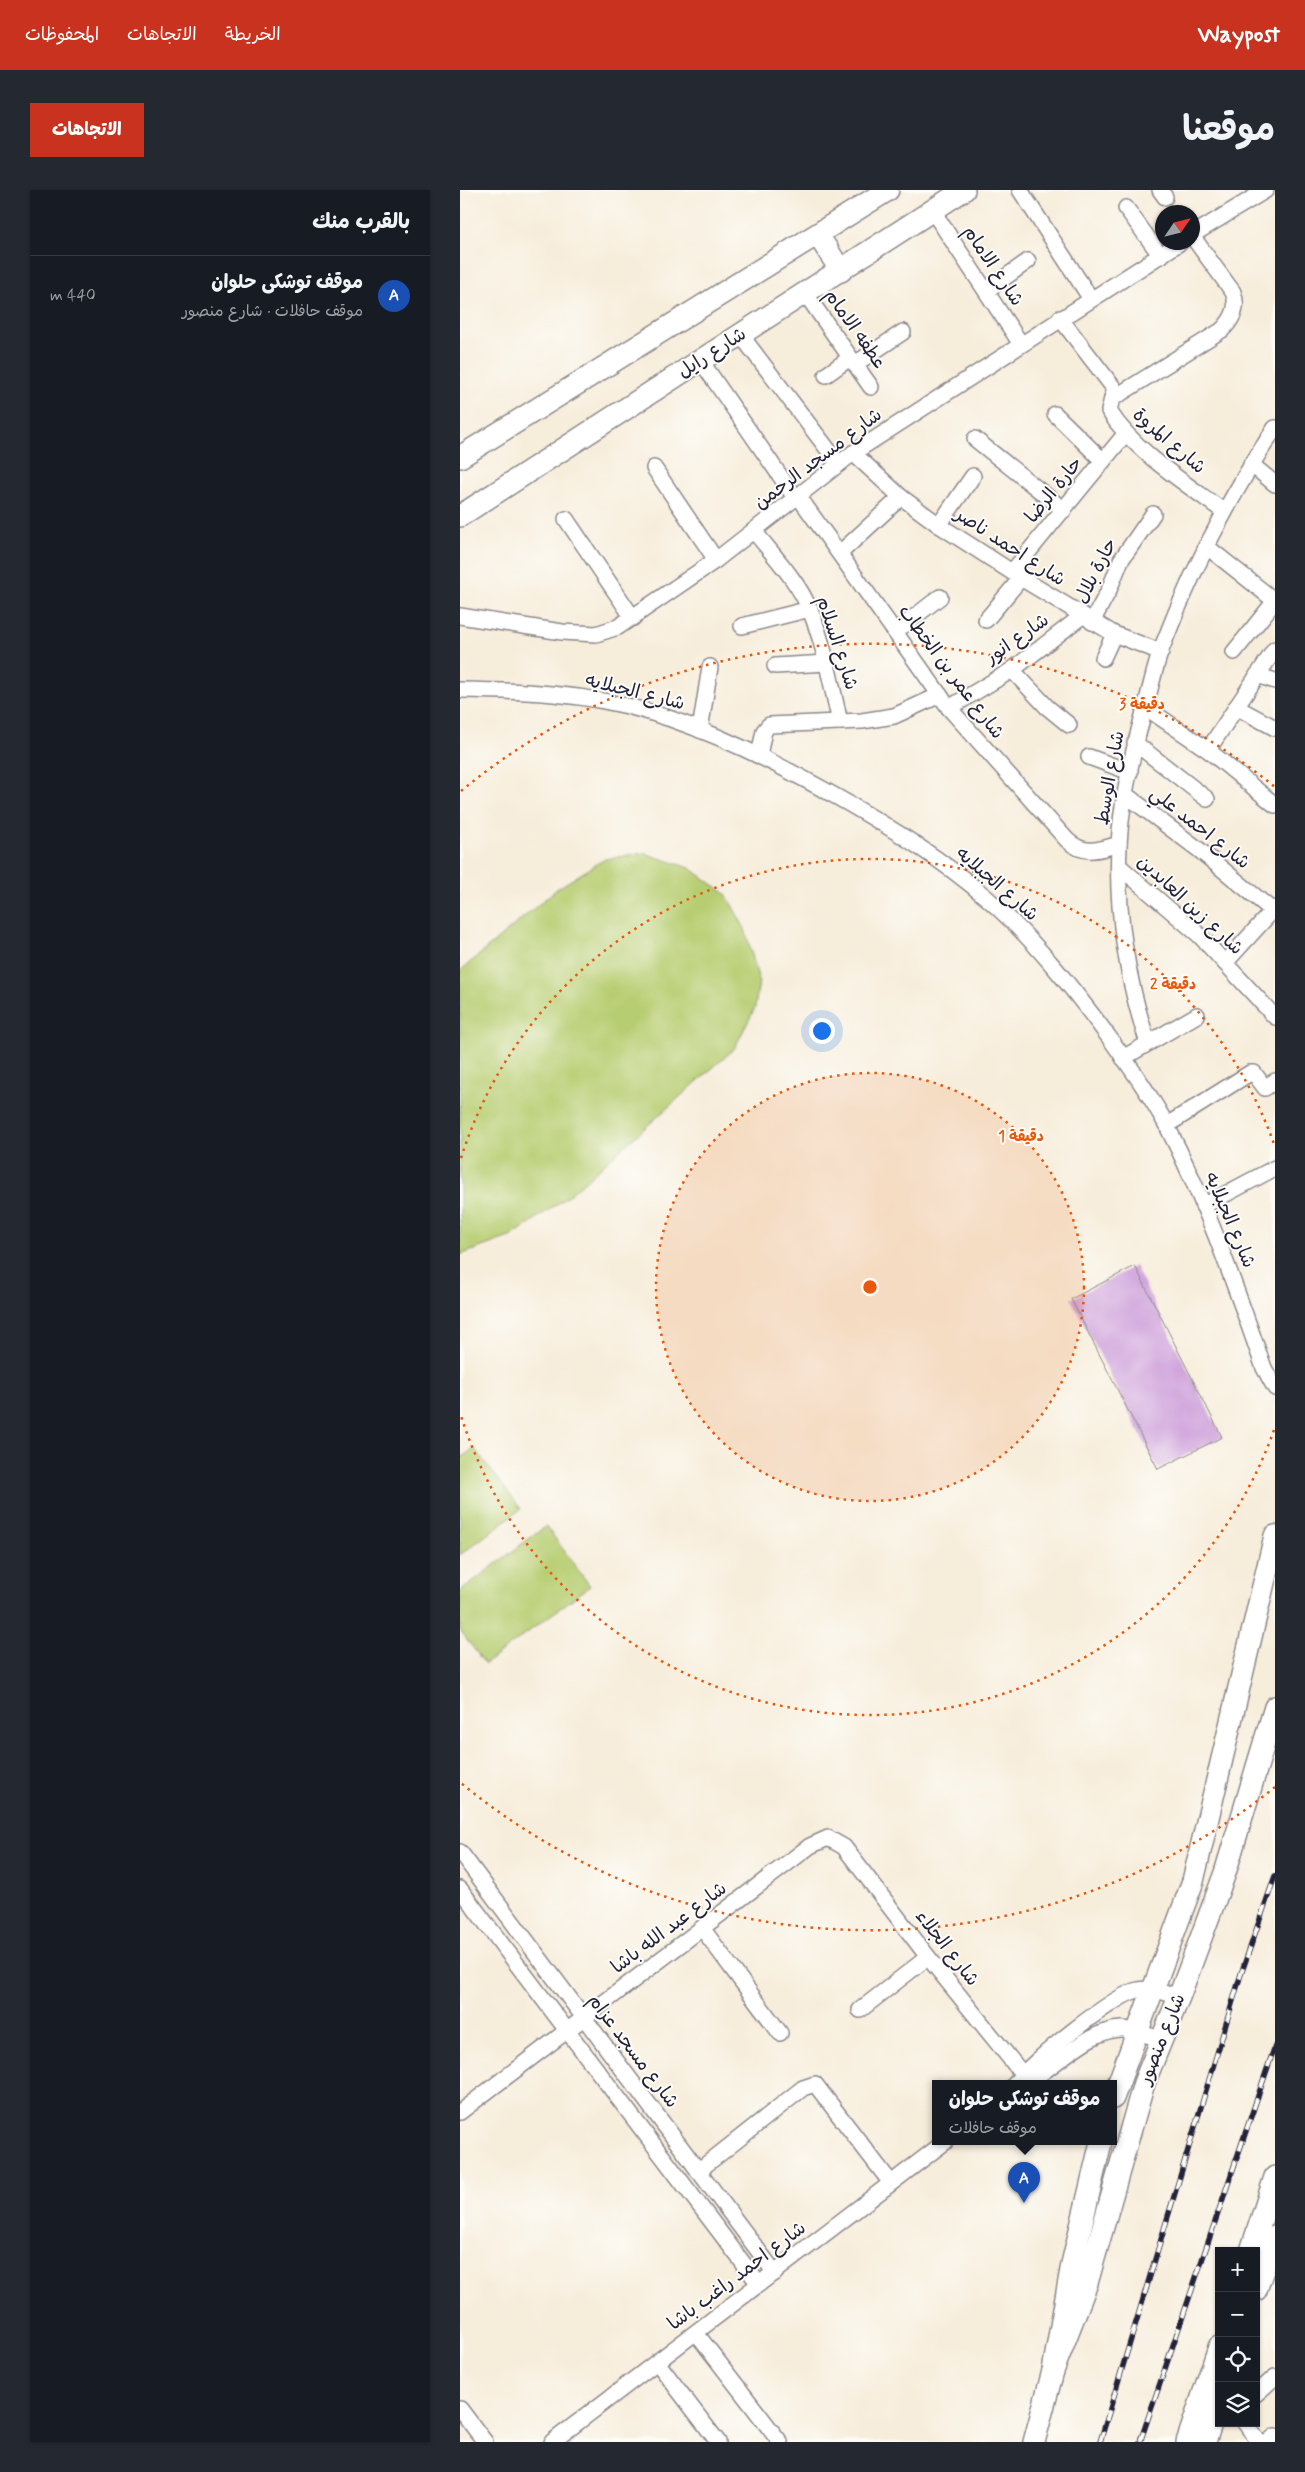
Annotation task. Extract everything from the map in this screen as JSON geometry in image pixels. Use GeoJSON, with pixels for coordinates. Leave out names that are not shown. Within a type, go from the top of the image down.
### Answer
{"type":"FeatureCollection","features":[{"type":"Feature","properties":{"kind":"street"},"geometry":{"type":"LineString","coordinates":[[460,457],[888,190]]}},
{"type":"Feature","properties":{"kind":"street","name":"شارع رايل"},"geometry":{"type":"LineString","coordinates":[[460,516],[964,190]]}},
{"type":"Feature","properties":{"kind":"street"},"geometry":{"type":"LineString","coordinates":[[1020,190],[1091,299]]}},
{"type":"Feature","properties":{"kind":"street"},"geometry":{"type":"LineString","coordinates":[[1200,230],[1258,192]]}},
{"type":"Feature","properties":{"kind":"street"},"geometry":{"type":"LineString","coordinates":[[1126,208],[1161,256]]}},
{"type":"Feature","properties":{"kind":"street","name":"شارع الامام"},"geometry":{"type":"LineString","coordinates":[[932,210],[1021,344]]}},
{"type":"Feature","properties":{"kind":"street"},"geometry":{"type":"LineString","coordinates":[[818,235],[841,271]]}},
{"type":"Feature","properties":{"kind":"street"},"geometry":{"type":"LineString","coordinates":[[1112,399],[1222,330],[1234,315],[1236,299],[1233,292],[1200,246]]}},
{"type":"Feature","properties":{"kind":"street","name":"شارع مسجد الرحمن"},"geometry":{"type":"LineString","coordinates":[[460,616],[562,632],[590,634],[607,632],[633,618],[716,560],[853,454],[1060,318],[1170,250]]}},
{"type":"Feature","properties":{"kind":"street"},"geometry":{"type":"LineString","coordinates":[[986,291],[1028,261]]}},
{"type":"Feature","properties":{"kind":"street","name":"عطفه الامام"},"geometry":{"type":"LineString","coordinates":[[805,293],[871,387]]}},
{"type":"Feature","properties":{"kind":"street","name":"شارع المروة"},"geometry":{"type":"LineString","coordinates":[[1060,318],[1112,387],[1109,411],[1126,433],[1167,469],[1223,511]]}},
{"type":"Feature","properties":{"kind":"street"},"geometry":{"type":"LineString","coordinates":[[826,375],[903,332]]}},
{"type":"Feature","properties":{"kind":"street"},"geometry":{"type":"LineString","coordinates":[[740,334],[840,464]]}},
{"type":"Feature","properties":{"kind":"street","name":"شارع عمر بن الخطاب"},"geometry":{"type":"LineString","coordinates":[[701,361],[798,498],[840,553],[944,702],[1072,845],[1087,852],[1119,844]]}},
{"type":"Feature","properties":{"kind":"street"},"geometry":{"type":"LineString","coordinates":[[1055,414],[1103,461]]}},
{"type":"Feature","properties":{"kind":"street","name":"شارع الوسط"},"geometry":{"type":"LineString","coordinates":[[1148,1043],[1138,1012],[1128,962],[1119,866],[1119,844],[1135,743],[1161,652],[1206,546],[1223,511],[1275,428]]}},
{"type":"Feature","properties":{"kind":"street","name":"حارة الرضا"},"geometry":{"type":"LineString","coordinates":[[986,620],[1016,575],[1064,510],[1126,433]]}},
{"type":"Feature","properties":{"kind":"street"},"geometry":{"type":"LineString","coordinates":[[975,439],[1064,510]]}},
{"type":"Feature","properties":{"kind":"street","name":"شارع احمد ناصر"},"geometry":{"type":"LineString","coordinates":[[853,454],[901,497],[938,525],[1087,619],[1114,634],[1161,652]]}},
{"type":"Feature","properties":{"kind":"street"},"geometry":{"type":"LineString","coordinates":[[1251,464],[1275,484]]}},
{"type":"Feature","properties":{"kind":"street"},"geometry":{"type":"LineString","coordinates":[[654,468],[716,560]]}},
{"type":"Feature","properties":{"kind":"street"},"geometry":{"type":"LineString","coordinates":[[938,525],[973,476]]}},
{"type":"Feature","properties":{"kind":"street"},"geometry":{"type":"LineString","coordinates":[[840,553],[901,497]]}},
{"type":"Feature","properties":{"kind":"street","name":"حارة بلال"},"geometry":{"type":"LineString","coordinates":[[1087,619],[1109,590],[1121,560],[1152,514]]}},
{"type":"Feature","properties":{"kind":"street"},"geometry":{"type":"LineString","coordinates":[[566,519],[633,618]]}},
{"type":"Feature","properties":{"kind":"street","name":"شارع السلام"},"geometry":{"type":"LineString","coordinates":[[754,532],[781,565],[810,609],[827,663],[840,722]]}},
{"type":"Feature","properties":{"kind":"street"},"geometry":{"type":"LineString","coordinates":[[1206,546],[1275,601],[1234,652]]}},
{"type":"Feature","properties":{"kind":"street"},"geometry":{"type":"LineString","coordinates":[[895,632],[940,597]]}},
{"type":"Feature","properties":{"kind":"street"},"geometry":{"type":"LineString","coordinates":[[742,626],[810,609]]}},
{"type":"Feature","properties":{"kind":"street","name":"شارع انور"},"geometry":{"type":"LineString","coordinates":[[759,755],[764,731],[769,725],[840,722],[894,716],[944,702],[1012,670],[1087,619]]}},
{"type":"Feature","properties":{"kind":"street"},"geometry":{"type":"LineString","coordinates":[[1103,658],[1114,634]]}},
{"type":"Feature","properties":{"kind":"street"},"geometry":{"type":"LineString","coordinates":[[1208,750],[1275,649]]}},
{"type":"Feature","properties":{"kind":"street"},"geometry":{"type":"LineString","coordinates":[[775,666],[827,663]]}},
{"type":"Feature","properties":{"kind":"street"},"geometry":{"type":"LineString","coordinates":[[700,730],[710,667]]}},
{"type":"Feature","properties":{"kind":"street"},"geometry":{"type":"LineString","coordinates":[[1012,670],[1047,707],[1069,725]]}},
{"type":"Feature","properties":{"kind":"street"},"geometry":{"type":"LineString","coordinates":[[1257,674],[1275,681]]}},
{"type":"Feature","properties":{"kind":"street","name":"شارع الجبلايه"},"geometry":{"type":"LineString","coordinates":[[460,690],[537,692],[594,699],[645,711],[700,730],[759,755],[900,834],[943,863],[988,899],[1038,949],[1083,1001],[1167,1125],[1233,1276],[1264,1368],[1275,1388]]}},
{"type":"Feature","properties":{"kind":"street"},"geometry":{"type":"LineString","coordinates":[[1145,707],[1208,750],[1275,805]]}},
{"type":"Feature","properties":{"kind":"street"},"geometry":{"type":"LineString","coordinates":[[1236,707],[1275,728]]}},
{"type":"Feature","properties":{"kind":"street"},"geometry":{"type":"LineString","coordinates":[[1135,743],[1207,799]]}},
{"type":"Feature","properties":{"kind":"street"},"geometry":{"type":"LineString","coordinates":[[1089,757],[1130,772]]}},
{"type":"Feature","properties":{"kind":"street","name":"شارع احمد علي"},"geometry":{"type":"LineString","coordinates":[[1126,795],[1198,849],[1272,917]]}},
{"type":"Feature","properties":{"kind":"street","name":"شارع زين العابدين"},"geometry":{"type":"LineString","coordinates":[[1119,866],[1173,911],[1275,1017]]}},
{"type":"Feature","properties":{"kind":"street"},"geometry":{"type":"LineString","coordinates":[[1225,963],[1272,917]]}},
{"type":"Feature","properties":{"kind":"street"},"geometry":{"type":"LineString","coordinates":[[1123,1058],[1197,1015]]}},
{"type":"Feature","properties":{"kind":"street"},"geometry":{"type":"LineString","coordinates":[[1167,1125],[1250,1073],[1254,1073],[1265,1088],[1275,1081]]}},
{"type":"Feature","properties":{"kind":"street"},"geometry":{"type":"LineString","coordinates":[[1203,1206],[1275,1168]]}},
{"type":"Feature","properties":{"kind":"street","name":"شارع منصور"},"geometry":{"type":"LineString","coordinates":[[1117,2087],[1152,1989],[1180,1923],[1193,1881],[1270,1579],[1275,1536]]}},
{"type":"Feature","properties":{"kind":"street","name":"شارع منصور"},"geometry":{"type":"LineString","coordinates":[[1053,2371],[1087,2283],[1142,2090],[1160,2039],[1179,1997],[1233,1849],[1275,1707]]}},
{"type":"Feature","properties":{"kind":"street","name":"شارع عبد الله باشا"},"geometry":{"type":"LineString","coordinates":[[460,2112],[810,1846],[822,1840],[834,1839]]}},
{"type":"Feature","properties":{"kind":"street","name":"شارع الجلاء"},"geometry":{"type":"LineString","coordinates":[[834,1839],[852,1857],[1021,2080]]}},
{"type":"Feature","properties":{"kind":"street","name":"شارع مسجد عزام"},"geometry":{"type":"LineString","coordinates":[[460,1852],[775,2272]]}},
{"type":"Feature","properties":{"kind":"street"},"geometry":{"type":"LineString","coordinates":[[460,1889],[465,1907],[567,2029],[759,2284]]}},
{"type":"Feature","properties":{"kind":"street"},"geometry":{"type":"LineString","coordinates":[[702,1928],[780,2034]]}},
{"type":"Feature","properties":{"kind":"street"},"geometry":{"type":"LineString","coordinates":[[860,2010],[928,1957]]}},
{"type":"Feature","properties":{"kind":"street"},"geometry":{"type":"LineString","coordinates":[[1023,2080],[1047,2051],[1120,1998],[1139,1990],[1152,1989],[1179,1997]]}},
{"type":"Feature","properties":{"kind":"street"},"geometry":{"type":"LineString","coordinates":[[1024,2080],[1106,2032],[1117,2030],[1136,2032],[1160,2039]]}},
{"type":"Feature","properties":{"kind":"street"},"geometry":{"type":"LineString","coordinates":[[698,2171],[803,2088],[815,2084],[891,2183]]}},
{"type":"Feature","properties":{"kind":"street","name":"شارع احمد راغب باشا"},"geometry":{"type":"LineString","coordinates":[[552,2442],[941,2145]]}},
{"type":"Feature","properties":{"kind":"street","name":"شارع منصور"},"geometry":{"type":"LineString","coordinates":[[1034,2442],[1053,2371],[1072,2264],[1100,2145]]}},
{"type":"Feature","properties":{"kind":"street"},"geometry":{"type":"LineString","coordinates":[[1260,2275],[1264,2260],[1275,2177]]}},
{"type":"Feature","properties":{"kind":"street"},"geometry":{"type":"LineString","coordinates":[[1264,2260],[1275,2236]]}},
{"type":"Feature","properties":{"kind":"street"},"geometry":{"type":"LineString","coordinates":[[696,2333],[780,2442]]}},
{"type":"Feature","properties":{"kind":"street"},"geometry":{"type":"LineString","coordinates":[[1188,2442],[1215,2359]]}},
{"type":"Feature","properties":{"kind":"street"},"geometry":{"type":"LineString","coordinates":[[657,2362],[718,2442]]}},
{"type":"Feature","properties":{"kind":"street"},"geometry":{"type":"LineString","coordinates":[[1260,2390],[1275,2377]]}},
{"type":"Feature","properties":{"kind":"street"},"geometry":{"type":"LineString","coordinates":[[460,2409],[485,2442]]}},
{"type":"Feature","properties":{"kind":"street"},"geometry":{"type":"LineString","coordinates":[[1205,2442],[1215,2412]]}},
{"type":"Feature","properties":{"kind":"street"},"geometry":{"type":"LineString","coordinates":[[1248,2427],[1259,2442]]}},
{"type":"Feature","properties":{"kind":"street"},"geometry":{"type":"LineString","coordinates":[[1268,2442],[1275,2436]]}},
{"type":"Feature","properties":{"kind":"green space"},"geometry":{"type":"Polygon","coordinates":[[[644,853],[690,868],[726,894],[745,929],[759,981],[755,1008],[734,1049],[568,1196],[512,1236],[460,1255],[460,971],[558,888],[605,859],[644,853]]]}},
{"type":"Feature","properties":{"kind":"green space"},"geometry":{"type":"Polygon","coordinates":[[[474,1448],[521,1509],[460,1555],[460,1459],[474,1448]]]}},
{"type":"Feature","properties":{"kind":"green space"},"geometry":{"type":"Polygon","coordinates":[[[546,1526],[590,1586],[485,1664],[460,1630],[460,1591],[546,1526]]]}},
{"type":"Feature","properties":{"kind":"building"},"geometry":{"type":"Polygon","coordinates":[[[1135,1266],[1222,1437],[1158,1469],[1071,1299],[1135,1266]]]}},
{"type":"Feature","properties":{"kind":"railway"},"geometry":{"type":"LineString","coordinates":[[1100,2442],[1241,1974],[1275,1876]]}},
{"type":"Feature","properties":{"kind":"railway"},"geometry":{"type":"LineString","coordinates":[[1140,2442],[1275,2046]]}},
{"type":"Feature","properties":{"kind":"place","name":"موقف توشكى حلوان"},"geometry":{"type":"Point","coordinates":[1024,2203]}}]}
